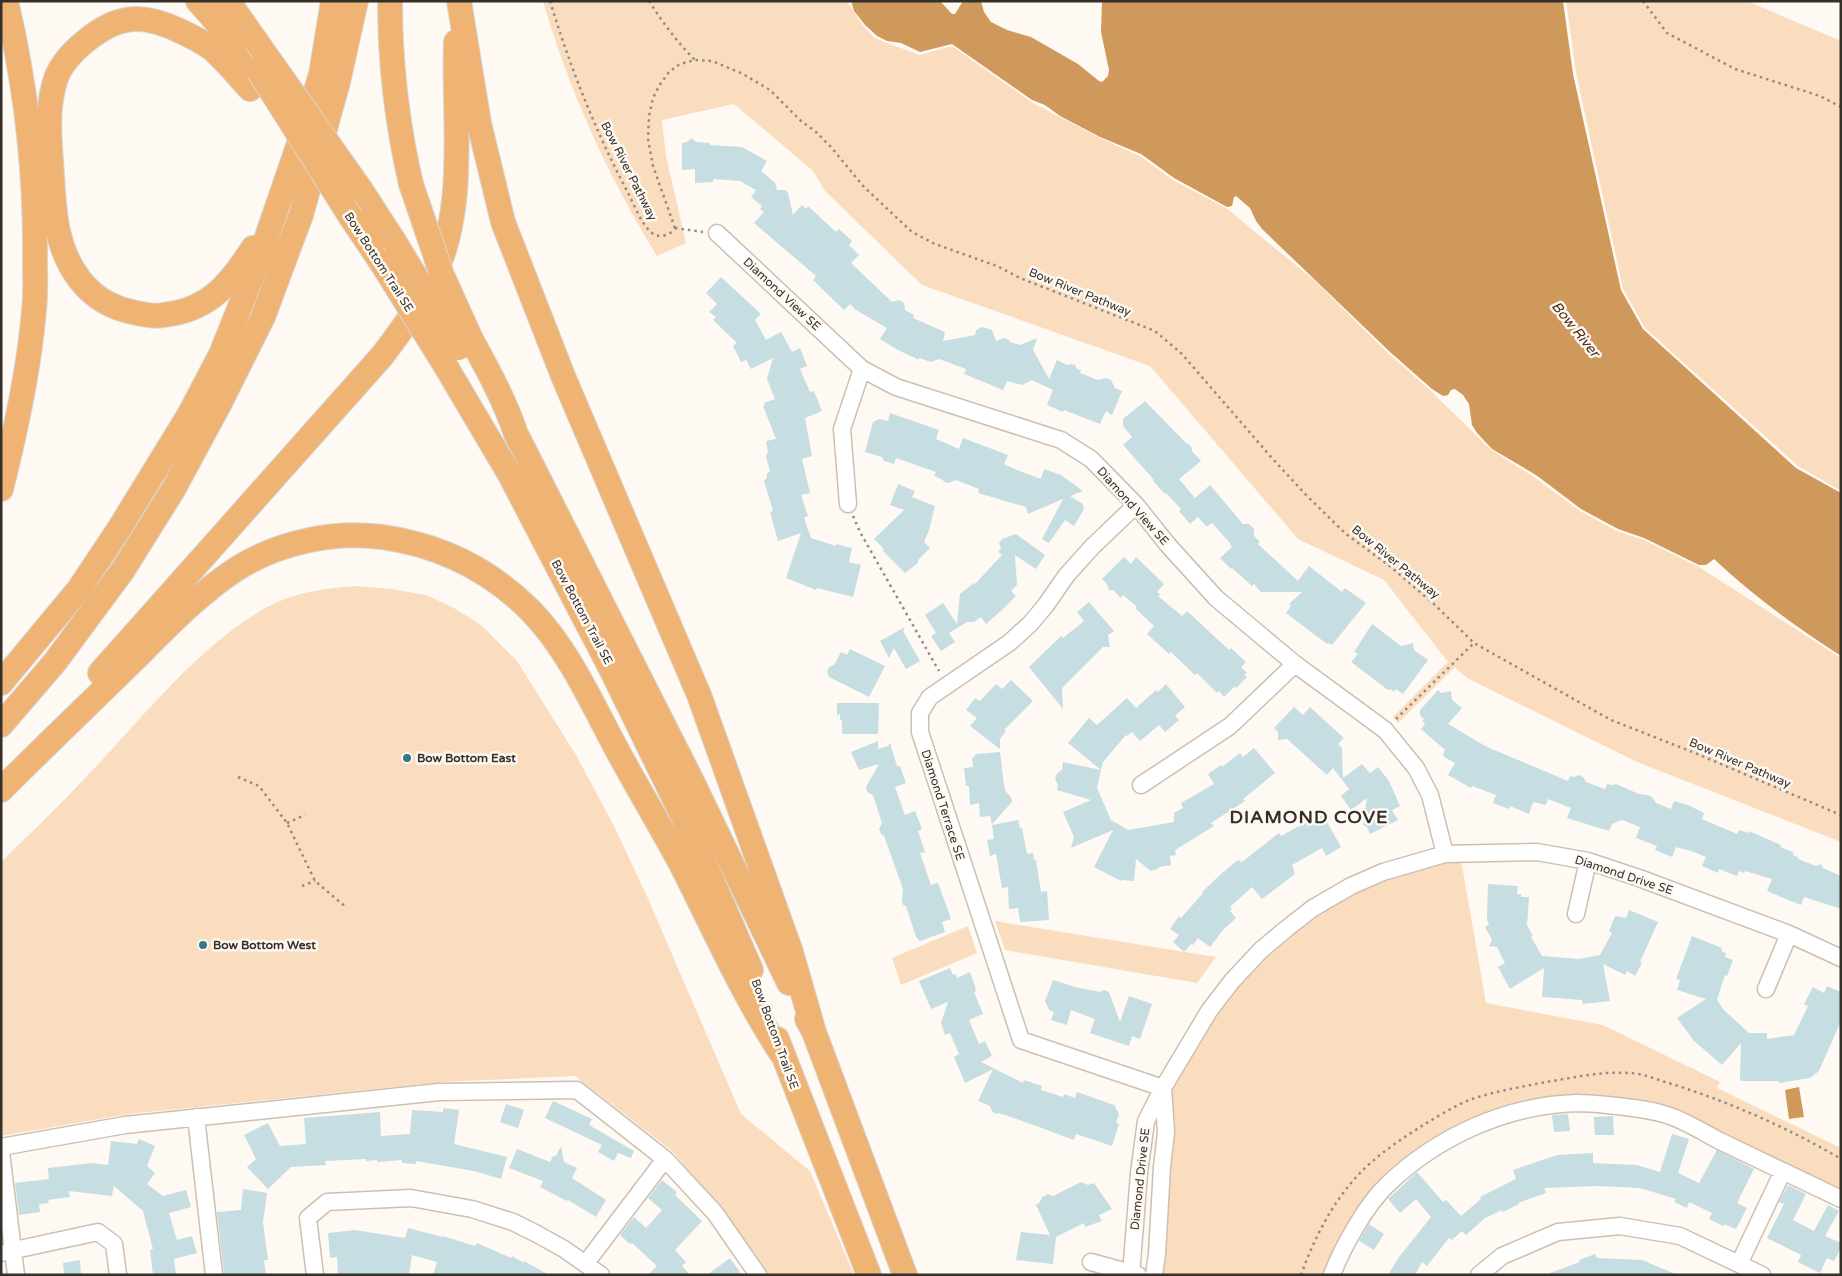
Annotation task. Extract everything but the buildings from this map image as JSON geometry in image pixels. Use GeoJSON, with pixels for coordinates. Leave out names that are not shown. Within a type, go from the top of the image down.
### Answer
{"type":"FeatureCollection","features":[{"type":"Feature","properties":{"kind":"highway"},"geometry":{"type":"LineString","coordinates":[[1,489],[13,442],[26,374],[35,290],[35,225],[31,156],[24,96],[6,1]]}},
{"type":"Feature","properties":{"kind":"highway"},"geometry":{"type":"LineString","coordinates":[[198,1],[254,78]]}},
{"type":"Feature","properties":{"kind":"highway"},"geometry":{"type":"LineString","coordinates":[[228,1],[361,190],[394,241],[458,351]]}},
{"type":"Feature","properties":{"kind":"highway"},"geometry":{"type":"LineString","coordinates":[[1,683],[78,589],[120,529],[189,416],[220,354],[261,254],[305,126],[321,74],[333,1]]}},
{"type":"Feature","properties":{"kind":"highway"},"geometry":{"type":"LineString","coordinates":[[1,726],[55,662],[123,570],[173,490],[263,317],[301,215],[338,82],[356,1]]}},
{"type":"Feature","properties":{"kind":"highway","name":"Bow Bottom Trail SE"},"geometry":{"type":"LineString","coordinates":[[390,1],[390,33],[394,86],[403,151],[411,184],[442,275],[458,351],[510,475],[612,671],[698,848],[768,1011],[781,1053],[869,1275]]}},
{"type":"Feature","properties":{"kind":"highway"},"geometry":{"type":"LineString","coordinates":[[1,788],[138,629],[382,356],[401,331],[433,280],[444,251],[456,184],[455,69],[458,1]]}},
{"type":"Feature","properties":{"kind":"highway"},"geometry":{"type":"LineString","coordinates":[[458,1],[480,122],[503,222],[563,376],[699,695],[791,952],[814,1032]]}},
{"type":"Feature","properties":{"kind":"highway"},"geometry":{"type":"LineString","coordinates":[[254,78],[192,36],[166,24],[149,19],[132,19],[100,29],[77,47],[68,58],[54,83],[49,123],[56,223],[66,256],[80,280],[101,300],[124,312],[154,316],[178,313],[203,304],[222,289],[244,263],[273,217]]}},
{"type":"Feature","properties":{"kind":"highway","name":"Bow Bottom Trail SE"},"geometry":{"type":"LineString","coordinates":[[254,78],[381,262],[458,351],[501,418],[516,434],[691,779],[762,930],[814,1032],[905,1275]]}},
{"type":"Feature","properties":{"kind":"highway"},"geometry":{"type":"LineString","coordinates":[[1,788],[172,623],[216,584],[245,564],[280,548],[300,542],[343,535],[394,539],[443,552],[479,570],[502,586],[531,611],[561,651],[578,678],[679,861],[760,1021],[781,1053]]}},
{"type":"Feature","properties":{"kind":"street","name":"Diamond View SE"},"geometry":{"type":"LineString","coordinates":[[717,233],[862,369],[896,386],[1061,440],[1091,458],[1136,505],[1168,545],[1216,598],[1295,664],[1385,730],[1416,768],[1430,795],[1445,854]]}},
{"type":"Feature","properties":{"kind":"street"},"geometry":{"type":"LineString","coordinates":[[848,504],[842,429],[862,369]]}},
{"type":"Feature","properties":{"kind":"street","name":"Diamond Terrace SE"},"geometry":{"type":"LineString","coordinates":[[1136,505],[1092,547],[1066,576],[1030,624],[1009,643],[930,697],[920,713],[920,732],[1021,1040],[1164,1088]]}},
{"type":"Feature","properties":{"kind":"street"},"geometry":{"type":"LineString","coordinates":[[1141,784],[1230,726],[1295,664]]}},
{"type":"Feature","properties":{"kind":"street","name":"Diamond Drive SE"},"geometry":{"type":"LineString","coordinates":[[1133,1274],[1138,1174],[1146,1120],[1209,1011],[1232,981],[1261,950],[1286,929],[1313,908],[1351,886],[1383,872],[1445,854],[1537,852],[1588,861],[1639,878],[1789,934],[1841,958]]}},
{"type":"Feature","properties":{"kind":"street"},"geometry":{"type":"LineString","coordinates":[[1576,914],[1588,861]]}},
{"type":"Feature","properties":{"kind":"street"},"geometry":{"type":"LineString","coordinates":[[1766,989],[1789,934]]}},
{"type":"Feature","properties":{"kind":"street","name":"Diamond Drive SE"},"geometry":{"type":"LineString","coordinates":[[1154,1275],[1166,1132],[1164,1088]]}},
{"type":"Feature","properties":{"kind":"street"},"geometry":{"type":"LineString","coordinates":[[1,1147],[125,1125],[439,1092],[577,1090],[665,1159],[715,1213],[758,1275]]}},
{"type":"Feature","properties":{"kind":"street"},"geometry":{"type":"LineString","coordinates":[[1332,1275],[1349,1239],[1386,1186],[1432,1148],[1468,1130],[1509,1114],[1543,1106],[1579,1103],[1623,1106],[1667,1115],[1841,1199]]}},
{"type":"Feature","properties":{"kind":"street"},"geometry":{"type":"LineString","coordinates":[[196,1117],[214,1275]]}},
{"type":"Feature","properties":{"kind":"street"},"geometry":{"type":"LineString","coordinates":[[1,1152],[7,1251],[16,1275]]}},
{"type":"Feature","properties":{"kind":"street"},"geometry":{"type":"LineString","coordinates":[[586,1263],[665,1159]]}},
{"type":"Feature","properties":{"kind":"street"},"geometry":{"type":"LineString","coordinates":[[1739,1264],[1783,1171]]}},
{"type":"Feature","properties":{"kind":"street"},"geometry":{"type":"LineString","coordinates":[[315,1275],[308,1218],[326,1202],[411,1198],[472,1209],[513,1222],[586,1263],[601,1275]]}},
{"type":"Feature","properties":{"kind":"street"},"geometry":{"type":"LineString","coordinates":[[1479,1275],[1502,1256],[1558,1232],[1620,1226],[1680,1236],[1762,1275]]}},
{"type":"Feature","properties":{"kind":"street"},"geometry":{"type":"LineString","coordinates":[[7,1251],[98,1232],[114,1244],[118,1275]]}},
{"type":"Feature","properties":{"kind":"street"},"geometry":{"type":"LineString","coordinates":[[1092,1262],[1133,1274]]}},
{"type":"Feature","properties":{"kind":"path","name":"Bow River Pathway"},"geometry":{"type":"LineString","coordinates":[[550,1],[577,83],[616,170],[646,226],[653,235],[668,235],[675,228],[653,166],[648,139],[649,116],[653,98],[659,86],[669,72],[680,64],[696,60],[712,61],[743,74],[770,90],[801,121],[831,146],[864,187],[912,232],[935,244],[997,266],[1020,278],[1155,331],[1182,354],[1307,496],[1346,534],[1391,567],[1435,605],[1474,643],[1611,720],[1695,753],[1841,815]]}},
{"type":"Feature","properties":{"kind":"path"},"geometry":{"type":"LineString","coordinates":[[649,1],[682,47],[696,60]]}},
{"type":"Feature","properties":{"kind":"path"},"geometry":{"type":"LineString","coordinates":[[1643,1],[1667,34],[1735,68],[1820,96],[1841,107]]}},
{"type":"Feature","properties":{"kind":"path"},"geometry":{"type":"LineString","coordinates":[[675,228],[717,233]]}},
{"type":"Feature","properties":{"kind":"path"},"geometry":{"type":"LineString","coordinates":[[848,504],[860,532],[947,686]]}},
{"type":"Feature","properties":{"kind":"path"},"geometry":{"type":"LineString","coordinates":[[1385,730],[1474,643]]}},
{"type":"Feature","properties":{"kind":"path"},"geometry":{"type":"LineString","coordinates":[[238,777],[259,786],[288,823],[315,881],[348,908]]}},
{"type":"Feature","properties":{"kind":"path"},"geometry":{"type":"LineString","coordinates":[[288,823],[305,815]]}},
{"type":"Feature","properties":{"kind":"path"},"geometry":{"type":"LineString","coordinates":[[302,886],[315,881]]}},
{"type":"Feature","properties":{"kind":"path"},"geometry":{"type":"LineString","coordinates":[[1301,1275],[1322,1228],[1343,1194],[1362,1171],[1412,1132],[1439,1115],[1471,1100],[1507,1089],[1602,1074],[1628,1073],[1646,1076],[1688,1088],[1748,1113],[1841,1159]]}},
{"type":"Feature","properties":{"kind":"shaded area"},"geometry":{"type":"Polygon","coordinates":[[[543,1],[847,1],[863,26],[875,38],[920,55],[952,46],[1033,103],[1100,138],[1140,156],[1173,180],[1226,208],[1315,281],[1490,449],[1534,477],[1580,511],[1617,531],[1644,540],[1699,567],[1841,658],[1841,842],[1637,762],[1467,678],[1455,667],[1398,723],[1393,717],[1448,662],[1384,580],[1298,539],[1150,366],[922,285],[825,191],[813,171],[734,104],[662,120],[666,156],[686,243],[657,256],[622,195],[591,132],[565,68],[543,1]]]}},
{"type":"Feature","properties":{"kind":"shaded area"},"geometry":{"type":"Polygon","coordinates":[[[1566,1],[1747,1],[1841,41],[1841,491],[1798,466],[1645,328],[1623,289],[1576,73],[1566,1]]]}},
{"type":"Feature","properties":{"kind":"shaded area"},"geometry":{"type":"Polygon","coordinates":[[[356,586],[426,595],[454,608],[481,625],[517,661],[576,755],[613,824],[646,894],[741,1114],[810,1171],[854,1275],[769,1275],[730,1219],[672,1151],[575,1076],[443,1082],[129,1114],[1,1136],[1,862],[78,786],[159,697],[224,636],[246,620],[279,601],[312,592],[356,586]]]}},
{"type":"Feature","properties":{"kind":"shaded area"},"geometry":{"type":"Polygon","coordinates":[[[1460,854],[1486,1003],[1603,1025],[1720,1082],[1717,1088],[1841,1148],[1841,1199],[1667,1115],[1579,1103],[1468,1130],[1386,1186],[1332,1275],[1154,1275],[1163,1088],[1232,981],[1351,886],[1460,854]]]}},
{"type":"Feature","properties":{"kind":"shaded area"},"geometry":{"type":"Polygon","coordinates":[[[995,921],[1216,957],[1197,983],[1005,950],[995,921]]]}},
{"type":"Feature","properties":{"kind":"shaded area"},"geometry":{"type":"Polygon","coordinates":[[[968,926],[977,953],[901,985],[892,958],[968,926]]]}},
{"type":"Feature","properties":{"kind":"water","name":"Bow River"},"geometry":{"type":"Polygon","coordinates":[[[851,1],[940,1],[952,14],[955,14],[963,1],[981,1],[984,12],[991,22],[1007,30],[1031,37],[1078,64],[1102,82],[1108,76],[1109,70],[1101,32],[1102,1],[1563,1],[1573,74],[1621,290],[1643,329],[1796,468],[1841,493],[1841,656],[1775,610],[1714,559],[1706,565],[1699,565],[1644,538],[1618,529],[1581,509],[1536,475],[1492,449],[1472,425],[1469,404],[1463,395],[1455,389],[1451,390],[1448,395],[1443,396],[1432,389],[1390,352],[1262,229],[1250,208],[1236,196],[1232,206],[1227,207],[1174,178],[1141,154],[1100,137],[1060,116],[1045,105],[1032,100],[952,44],[920,52],[901,43],[887,41],[877,36],[854,11],[851,1]]]}},
{"type":"Feature","properties":{"kind":"water"},"geometry":{"type":"Polygon","coordinates":[[[1799,1087],[1804,1117],[1789,1119],[1785,1090],[1799,1087]]]}},
{"type":"Feature","properties":{"kind":"place","name":"Bow Bottom East"},"geometry":{"type":"Point","coordinates":[407,758]}},
{"type":"Feature","properties":{"kind":"place","name":"Bow Bottom West"},"geometry":{"type":"Point","coordinates":[203,945]}},
{"type":"Feature","properties":{"kind":"district","name":"DIAMOND COVE"},"geometry":{"type":"Point","coordinates":[1309,817]}}]}
